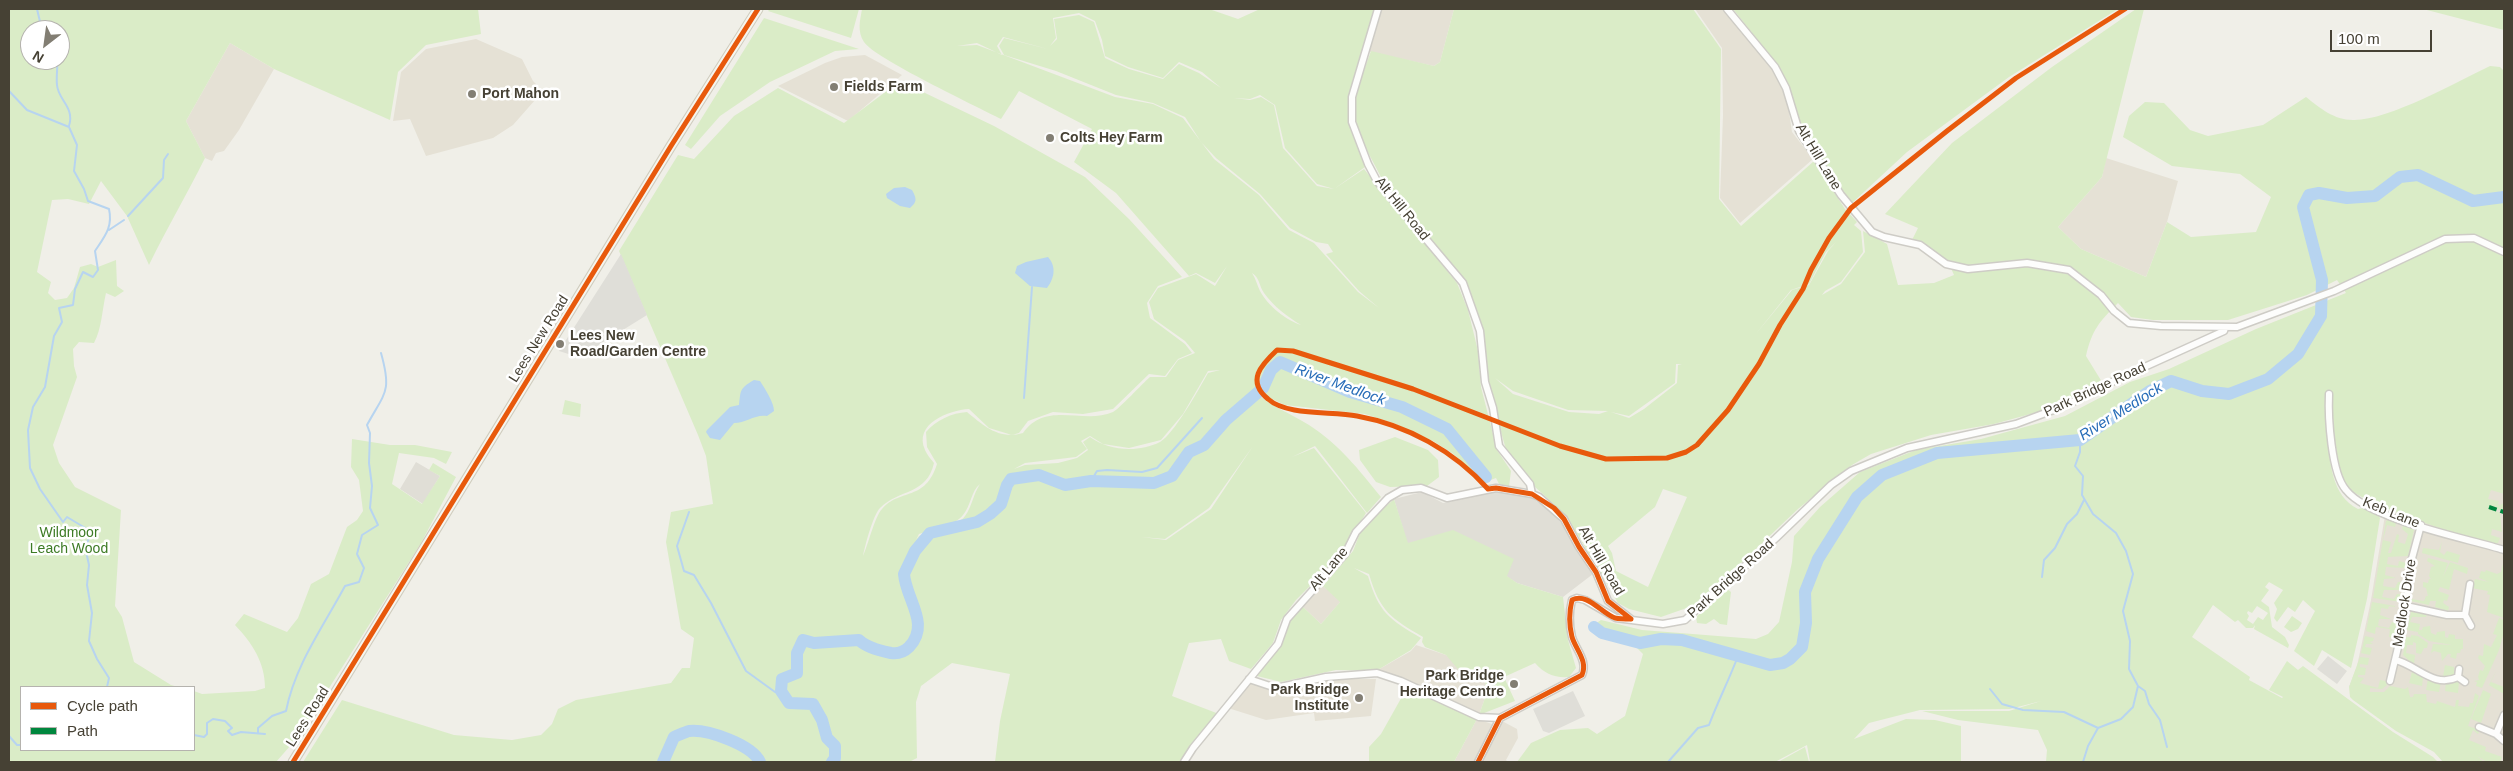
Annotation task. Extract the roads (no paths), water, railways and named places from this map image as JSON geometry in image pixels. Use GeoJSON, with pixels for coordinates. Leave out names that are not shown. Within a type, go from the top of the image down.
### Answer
{"type":"FeatureCollection","features":[{"type":"Feature","properties":{"kind":"main road","name":"Lees New Road"},"geometry":{"type":"LineString","coordinates":[[342,683],[671,146],[758,9]]}},
{"type":"Feature","properties":{"kind":"main road","name":"Lees Road"},"geometry":{"type":"LineString","coordinates":[[293,762],[342,683]]}},
{"type":"Feature","properties":{"kind":"street","name":"Alt Hill Road"},"geometry":{"type":"LineString","coordinates":[[1378,9],[1352,97],[1352,122],[1368,164],[1378,181],[1463,283],[1480,331],[1484,382],[1493,408],[1499,446],[1530,484],[1532,494],[1554,508],[1564,519],[1598,577],[1608,600],[1631,619]]}},
{"type":"Feature","properties":{"kind":"street","name":"Alt Hill Lane"},"geometry":{"type":"LineString","coordinates":[[1727,9],[1775,67],[1786,88],[1799,131],[1841,196],[1872,232],[1884,238],[1920,246],[1946,264],[1968,269],[2027,263],[2069,270],[2101,295],[2114,311],[2129,323],[2225,328]]}},
{"type":"Feature","properties":{"kind":"street","name":"Park Bridge Road"},"geometry":{"type":"LineString","coordinates":[[1500,718],[1582,675],[1584,664],[1572,637],[1570,625],[1572,600],[1577,598],[1585,600],[1612,616],[1663,624],[1685,620],[1831,485],[1851,472],[1906,448],[2016,424],[2067,405],[2118,379],[2217,335],[2224,331],[2225,328],[2237,327],[2334,292],[2445,239],[2474,238],[2504,252]]}},
{"type":"Feature","properties":{"kind":"street","name":"Keb Lane"},"geometry":{"type":"LineString","coordinates":[[2329,394],[2328,426],[2339,474],[2345,489],[2363,504],[2386,514],[2504,550]]}},
{"type":"Feature","properties":{"kind":"street","name":"Alt Lane"},"geometry":{"type":"LineString","coordinates":[[1184,762],[1248,679],[1278,644],[1286,619],[1345,554],[1356,532],[1394,494],[1421,488],[1447,498],[1496,488],[1532,494]]}},
{"type":"Feature","properties":{"kind":"street","name":"Medlock Drive"},"geometry":{"type":"LineString","coordinates":[[2390,681],[2406,606],[2411,562],[2421,525]]}},
{"type":"Feature","properties":{"kind":"street"},"geometry":{"type":"LineString","coordinates":[[2470,584],[2463,597],[2465,615],[2471,626]]}},
{"type":"Feature","properties":{"kind":"street"},"geometry":{"type":"LineString","coordinates":[[2406,606],[2447,615],[2465,615]]}},
{"type":"Feature","properties":{"kind":"street"},"geometry":{"type":"LineString","coordinates":[[2395,660],[2431,678],[2458,678],[2465,682]]}},
{"type":"Feature","properties":{"kind":"street"},"geometry":{"type":"LineString","coordinates":[[2458,678],[2459,669]]}},
{"type":"Feature","properties":{"kind":"street"},"geometry":{"type":"LineString","coordinates":[[1248,679],[1276,688],[1326,677],[1377,673],[1401,681],[1479,717],[1500,718],[1478,762]]}},
{"type":"Feature","properties":{"kind":"street"},"geometry":{"type":"LineString","coordinates":[[2496,734],[2504,715]]}},
{"type":"Feature","properties":{"kind":"street"},"geometry":{"type":"LineString","coordinates":[[2479,727],[2496,734],[2504,741]]}},
{"type":"Feature","properties":{"kind":"water"},"geometry":{"type":"Polygon","coordinates":[[[905,187],[912,190],[915,198],[914,204],[910,208],[900,206],[887,198],[886,194],[894,188],[905,187]]]}},
{"type":"Feature","properties":{"kind":"water"},"geometry":{"type":"Polygon","coordinates":[[[1048,257],[1053,265],[1054,273],[1047,288],[1030,286],[1015,273],[1017,266],[1048,257]]]}},
{"type":"Feature","properties":{"kind":"water"},"geometry":{"type":"Polygon","coordinates":[[[754,380],[760,381],[771,400],[774,411],[767,416],[758,416],[743,422],[734,423],[720,440],[710,438],[706,432],[707,430],[730,407],[739,405],[742,390],[754,380]]]}},
{"type":"Feature","properties":{"kind":"waterway"},"geometry":{"type":"LineString","coordinates":[[37,9],[40,20]]}},
{"type":"Feature","properties":{"kind":"waterway"},"geometry":{"type":"LineString","coordinates":[[57,70],[58,90],[70,114],[69,126]]}},
{"type":"Feature","properties":{"kind":"waterway"},"geometry":{"type":"LineString","coordinates":[[9,91],[27,110],[69,127],[77,145],[74,171],[88,201],[109,209],[110,215],[109,226],[105,236],[95,251],[98,270],[93,277],[83,272],[75,289],[73,305],[59,308],[62,322],[54,336],[45,387],[33,407],[28,430],[30,468],[40,489],[63,522],[67,517],[92,532],[85,547],[89,565],[87,585],[92,613],[89,641],[97,659],[109,678],[107,686]]}},
{"type":"Feature","properties":{"kind":"waterway"},"geometry":{"type":"LineString","coordinates":[[128,216],[163,178],[164,160],[168,154]]}},
{"type":"Feature","properties":{"kind":"waterway","name":"River Medlock"},"geometry":{"type":"LineString","coordinates":[[1594,627],[1602,633],[1640,643],[1661,639],[1682,640],[1770,665],[1783,663],[1802,647],[1806,623],[1805,592],[1818,559],[1857,497],[1882,475],[1937,453],[2080,440],[2150,391],[2171,381],[2202,391],[2229,394],[2268,379],[2298,354],[2321,316],[2322,280],[2303,207],[2309,195],[2319,193],[2347,198],[2375,196],[2400,177],[2418,175],[2473,201],[2504,197]]}},
{"type":"Feature","properties":{"kind":"waterway"},"geometry":{"type":"LineString","coordinates":[[109,230],[124,220]]}},
{"type":"Feature","properties":{"kind":"waterway"},"geometry":{"type":"LineString","coordinates":[[1024,398],[1032,287]]}},
{"type":"Feature","properties":{"kind":"waterway"},"geometry":{"type":"LineString","coordinates":[[258,732],[258,728],[272,716],[286,711],[296,678],[319,631],[345,586],[359,582],[364,568],[357,554],[362,535],[378,525],[370,508],[372,486],[369,463],[370,433],[367,425],[385,391],[386,376],[381,353]]}},
{"type":"Feature","properties":{"kind":"waterway","name":"River Medlock"},"geometry":{"type":"LineString","coordinates":[[832,762],[835,758],[835,746],[827,738],[822,720],[813,704],[789,703],[781,691],[782,679],[797,673],[797,653],[803,640],[814,643],[859,640],[874,648],[894,653],[907,649],[918,630],[918,621],[904,574],[915,551],[930,533],[977,522],[990,514],[1001,504],[1011,479],[1039,475],[1065,485],[1091,481],[1154,483],[1172,476],[1189,452],[1204,445],[1226,420],[1263,388],[1271,370],[1280,362],[1350,392],[1402,407],[1447,429],[1486,477]]}},
{"type":"Feature","properties":{"kind":"waterway"},"geometry":{"type":"LineString","coordinates":[[1091,481],[1097,471],[1142,472],[1157,468],[1202,418]]}},
{"type":"Feature","properties":{"kind":"waterway"},"geometry":{"type":"LineString","coordinates":[[2080,440],[2080,452],[2075,466],[2083,476],[2082,495],[2093,514],[2116,533],[2126,551],[2133,574],[2123,611],[2130,641],[2129,669],[2138,686],[2133,707],[2121,719],[2098,728],[2088,746],[2083,762]]}},
{"type":"Feature","properties":{"kind":"waterway"},"geometry":{"type":"LineString","coordinates":[[2042,577],[2044,560],[2055,548],[2067,524],[2077,514],[2084,500]]}},
{"type":"Feature","properties":{"kind":"waterway"},"geometry":{"type":"LineString","coordinates":[[689,512],[677,546],[684,571],[694,575],[711,603],[746,671],[775,692],[781,691]]}},
{"type":"Feature","properties":{"kind":"waterway"},"geometry":{"type":"LineString","coordinates":[[1668,762],[1698,728],[1709,725],[1738,656]]}},
{"type":"Feature","properties":{"kind":"waterway"},"geometry":{"type":"LineString","coordinates":[[2138,686],[2145,691],[2149,704],[2160,720],[2167,747]]}},
{"type":"Feature","properties":{"kind":"waterway"},"geometry":{"type":"LineString","coordinates":[[1990,689],[2002,704],[2023,710],[2064,712],[2098,728]]}},
{"type":"Feature","properties":{"kind":"waterway"},"geometry":{"type":"LineString","coordinates":[[195,735],[204,737],[207,734],[207,723],[213,719],[225,721],[232,728],[228,731],[232,735],[241,732],[265,734]]}},
{"type":"Feature","properties":{"kind":"waterway","name":"River Medlock"},"geometry":{"type":"LineString","coordinates":[[663,762],[674,737],[689,731],[718,735],[729,739],[748,750],[760,762]]}},
{"type":"Feature","properties":{"kind":"waterway"},"geometry":{"type":"LineString","coordinates":[[9,736],[17,745],[20,745]]}},
{"type":"Feature","properties":{"kind":"place","name":"Fields Farm"},"geometry":{"type":"Point","coordinates":[834,87]}},
{"type":"Feature","properties":{"kind":"place","name":"Port Mahon"},"geometry":{"type":"Point","coordinates":[472,94]}},
{"type":"Feature","properties":{"kind":"place","name":"Colts Hey Farm"},"geometry":{"type":"Point","coordinates":[1050,138]}},
{"type":"Feature","properties":{"kind":"place","name":"Lees New Road/Garden Centre"},"geometry":{"type":"Point","coordinates":[560,344]}},
{"type":"Feature","properties":{"kind":"place","name":"Park Bridge Heritage Centre"},"geometry":{"type":"Point","coordinates":[1514,684]}},
{"type":"Feature","properties":{"kind":"place","name":"Park Bridge Institute"},"geometry":{"type":"Point","coordinates":[1359,698]}},
{"type":"Feature","properties":{"kind":"park label","name":"Wildmoor Leach Wood"},"geometry":{"type":"Point","coordinates":[69,542]}}]}
